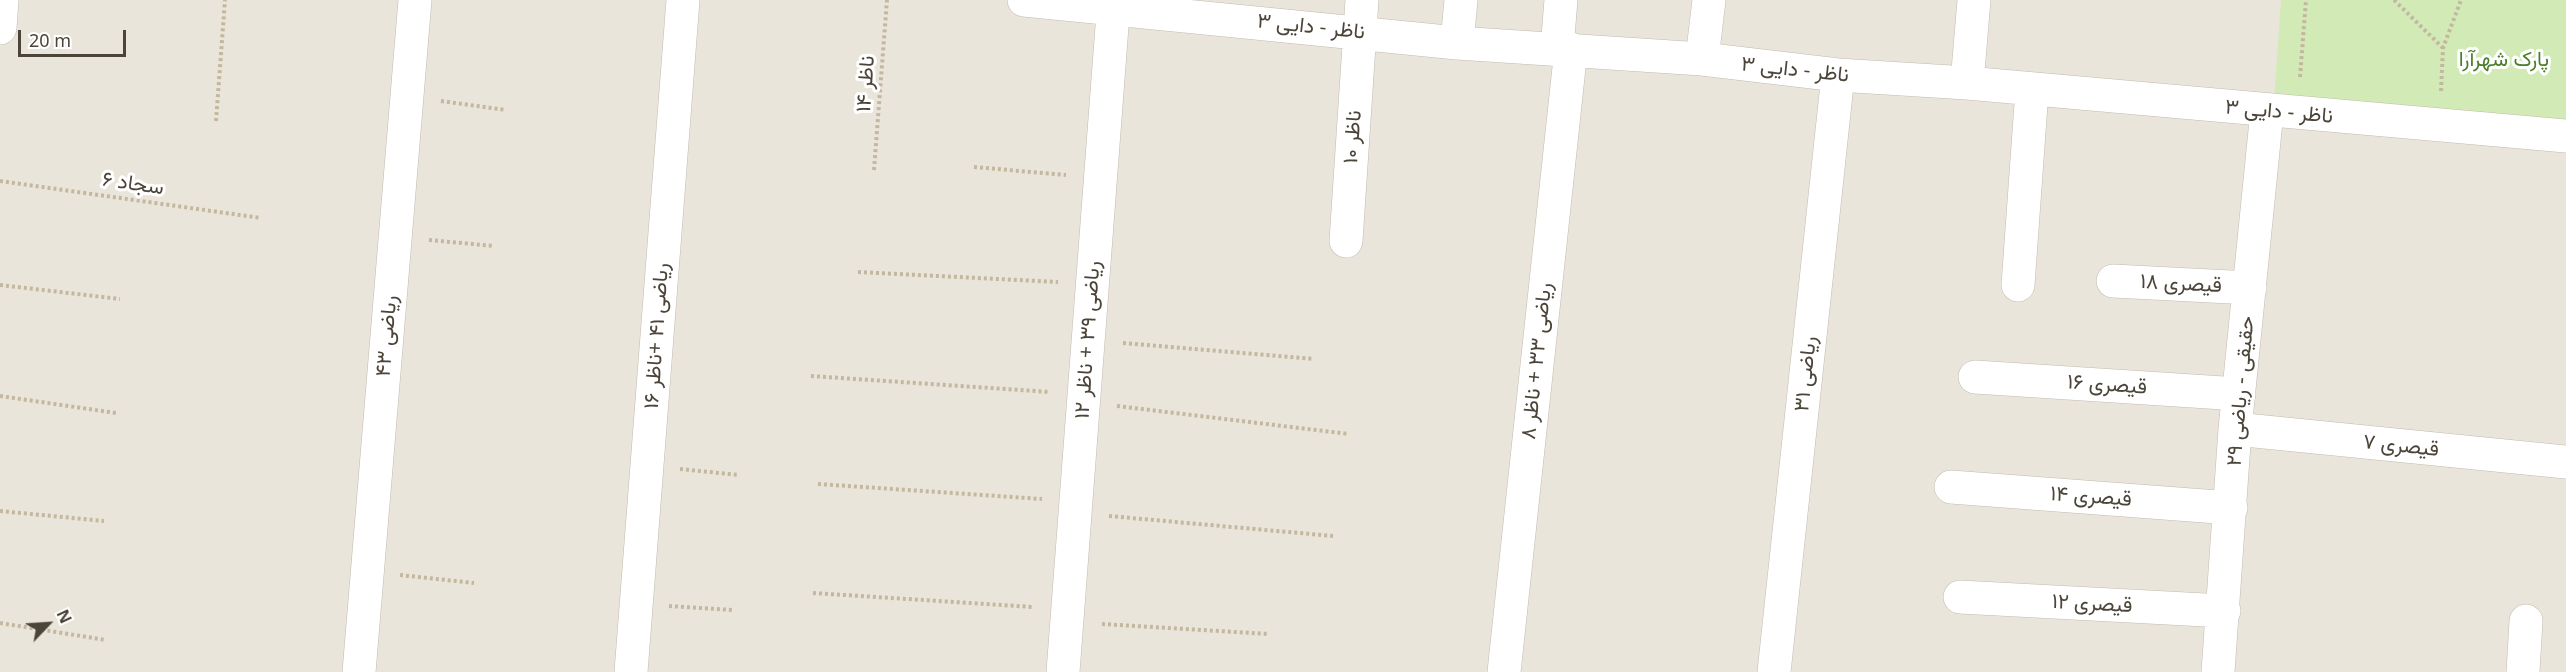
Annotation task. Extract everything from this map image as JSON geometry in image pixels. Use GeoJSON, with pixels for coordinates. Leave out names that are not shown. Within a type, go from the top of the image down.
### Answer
{"type":"FeatureCollection","features":[{"type":"Feature","properties":{"kind":"street"},"geometry":{"type":"LineString","coordinates":[[0,28],[2,0]]}},
{"type":"Feature","properties":{"kind":"street","name":"ریاضی ۴۳"},"geometry":{"type":"LineString","coordinates":[[359,672],[415,0]]}},
{"type":"Feature","properties":{"kind":"street","name":"ریاضی ۴۱ +ناظر ۱۶"},"geometry":{"type":"LineString","coordinates":[[631,672],[683,0]]}},
{"type":"Feature","properties":{"kind":"street","name":"ناظر - دایی ۳"},"geometry":{"type":"LineString","coordinates":[[1024,0],[1114,4],[1457,43],[1702,59],[1838,75],[1967,83],[2566,136]]}},
{"type":"Feature","properties":{"kind":"street","name":"ناظر ۱۰"},"geometry":{"type":"LineString","coordinates":[[1346,241],[1362,0]]}},
{"type":"Feature","properties":{"kind":"street"},"geometry":{"type":"LineString","coordinates":[[1457,43],[1461,0]]}},
{"type":"Feature","properties":{"kind":"street","name":"ریاضی ۳۳ + ناظر ۸"},"geometry":{"type":"LineString","coordinates":[[1504,672],[1564,49],[1561,0]]}},
{"type":"Feature","properties":{"kind":"street"},"geometry":{"type":"LineString","coordinates":[[1702,59],[1709,0]]}},
{"type":"Feature","properties":{"kind":"street"},"geometry":{"type":"LineString","coordinates":[[1967,83],[1974,0]]}},
{"type":"Feature","properties":{"kind":"street","name":"ریاضی ۳۹ + ناظر ۱۲"},"geometry":{"type":"LineString","coordinates":[[1063,672],[1114,4]]}},
{"type":"Feature","properties":{"kind":"street","name":"ریاضی ۳۱"},"geometry":{"type":"LineString","coordinates":[[1774,672],[1838,75]]}},
{"type":"Feature","properties":{"kind":"street"},"geometry":{"type":"LineString","coordinates":[[2018,285],[2032,90]]}},
{"type":"Feature","properties":{"kind":"street","name":"حقیقی - ریاضی ۲۹"},"geometry":{"type":"LineString","coordinates":[[2218,672],[2235,429],[2267,111]]}},
{"type":"Feature","properties":{"kind":"street","name":"قیصری ۱۸"},"geometry":{"type":"LineString","coordinates":[[2113,281],[2250,288]]}},
{"type":"Feature","properties":{"kind":"street","name":"قیصری ۱۶"},"geometry":{"type":"LineString","coordinates":[[1975,377],[2239,394]]}},
{"type":"Feature","properties":{"kind":"street","name":"قیصری ۷"},"geometry":{"type":"LineString","coordinates":[[2235,429],[2566,462]]}},
{"type":"Feature","properties":{"kind":"street","name":"قیصری ۱۴"},"geometry":{"type":"LineString","coordinates":[[1951,487],[2231,508]]}},
{"type":"Feature","properties":{"kind":"street","name":"قیصری ۱۲"},"geometry":{"type":"LineString","coordinates":[[1960,597],[2224,611]]}},
{"type":"Feature","properties":{"kind":"street"},"geometry":{"type":"LineString","coordinates":[[2523,672],[2526,621]]}},
{"type":"Feature","properties":{"kind":"path"},"geometry":{"type":"LineString","coordinates":[[216,121],[225,0]]}},
{"type":"Feature","properties":{"kind":"path","name":"ناظر ۱۴"},"geometry":{"type":"LineString","coordinates":[[874,170],[887,0]]}},
{"type":"Feature","properties":{"kind":"path"},"geometry":{"type":"LineString","coordinates":[[2299,82],[2306,0]]}},
{"type":"Feature","properties":{"kind":"path"},"geometry":{"type":"LineString","coordinates":[[2394,0],[2443,48]]}},
{"type":"Feature","properties":{"kind":"path"},"geometry":{"type":"LineString","coordinates":[[2441,93],[2443,48],[2461,0]]}},
{"type":"Feature","properties":{"kind":"path"},"geometry":{"type":"LineString","coordinates":[[407,97],[506,110]]}},
{"type":"Feature","properties":{"kind":"path"},"geometry":{"type":"LineString","coordinates":[[974,167],[1101,178]]}},
{"type":"Feature","properties":{"kind":"path","name":"سجاد ۶"},"geometry":{"type":"LineString","coordinates":[[0,181],[261,218]]}},
{"type":"Feature","properties":{"kind":"path"},"geometry":{"type":"LineString","coordinates":[[395,237],[494,246]]}},
{"type":"Feature","properties":{"kind":"path"},"geometry":{"type":"LineString","coordinates":[[858,272],[1092,284]]}},
{"type":"Feature","properties":{"kind":"path"},"geometry":{"type":"LineString","coordinates":[[0,285],[120,298]]}},
{"type":"Feature","properties":{"kind":"path"},"geometry":{"type":"LineString","coordinates":[[1088,340],[1314,359]]}},
{"type":"Feature","properties":{"kind":"path"},"geometry":{"type":"LineString","coordinates":[[811,376],[1084,398],[1349,434]]}},
{"type":"Feature","properties":{"kind":"path"},"geometry":{"type":"LineString","coordinates":[[0,396],[116,413]]}},
{"type":"Feature","properties":{"kind":"path"},"geometry":{"type":"LineString","coordinates":[[647,466],[739,475]]}},
{"type":"Feature","properties":{"kind":"path"},"geometry":{"type":"LineString","coordinates":[[818,484],[1076,507],[1333,536]]}},
{"type":"Feature","properties":{"kind":"path"},"geometry":{"type":"LineString","coordinates":[[0,511],[104,521]]}},
{"type":"Feature","properties":{"kind":"path"},"geometry":{"type":"LineString","coordinates":[[367,572],[474,583]]}},
{"type":"Feature","properties":{"kind":"path"},"geometry":{"type":"LineString","coordinates":[[813,593],[1269,634]]}},
{"type":"Feature","properties":{"kind":"path"},"geometry":{"type":"LineString","coordinates":[[636,603],[732,610]]}},
{"type":"Feature","properties":{"kind":"path"},"geometry":{"type":"LineString","coordinates":[[0,623],[106,640]]}},
{"type":"Feature","properties":{"kind":"shaded area"},"geometry":{"type":"Polygon","coordinates":[[[0,0],[2566,0],[2566,672],[0,672],[0,0]]]}},
{"type":"Feature","properties":{"kind":"green space","name":"پارک شهرآرا"},"geometry":{"type":"Polygon","coordinates":[[[2281,0],[2566,0],[2566,124],[2274,103],[2281,0]]]}}]}
